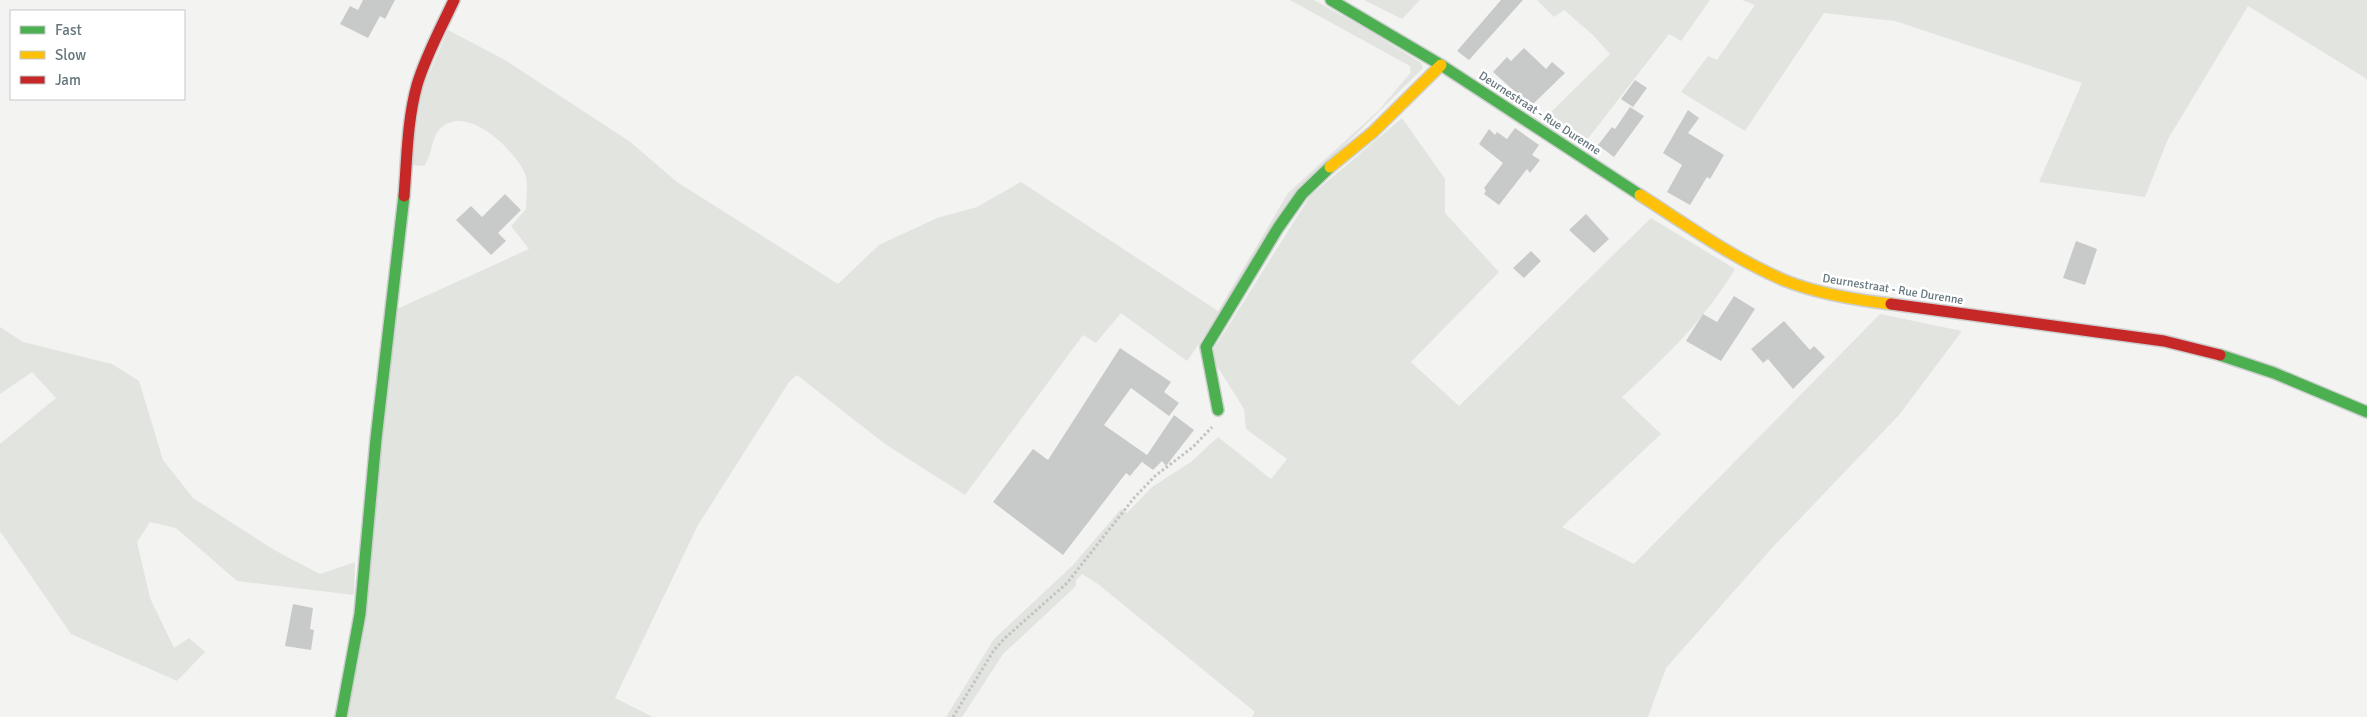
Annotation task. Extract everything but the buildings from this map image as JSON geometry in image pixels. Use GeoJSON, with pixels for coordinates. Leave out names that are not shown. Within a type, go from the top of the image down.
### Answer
{"type":"FeatureCollection","features":[{"type":"Feature","properties":{"kind":"street"},"geometry":{"type":"LineString","coordinates":[[342,717],[360,614],[376,439],[400,244],[411,118],[417,86],[426,58],[454,0]]}},
{"type":"Feature","properties":{"kind":"street","name":"Deurnestraat - Rue Durenne"},"geometry":{"type":"LineString","coordinates":[[1332,0],[1440,65],[1699,233],[1754,266],[1787,281],[1820,292],[1874,302],[2164,341],[2220,355],[2274,373],[2367,412]]}},
{"type":"Feature","properties":{"kind":"street"},"geometry":{"type":"LineString","coordinates":[[1218,410],[1206,347],[1278,228],[1302,194],[1318,177],[1373,132],[1440,65]]}},
{"type":"Feature","properties":{"kind":"path"},"geometry":{"type":"LineString","coordinates":[[953,717],[994,650],[1015,628],[1067,583],[1134,498],[1155,476],[1186,454],[1207,434],[1218,410]]}},
{"type":"Feature","properties":{"kind":"shaded area"},"geometry":{"type":"Polygon","coordinates":[[[1290,0],[1314,0],[1368,30],[1421,63],[1423,68],[1322,168],[1187,361],[1121,313],[1096,343],[1083,335],[965,495],[885,444],[797,375],[789,382],[698,525],[615,698],[653,717],[347,717],[397,309],[529,249],[511,226],[526,209],[526,175],[510,151],[488,132],[476,125],[463,121],[452,122],[437,132],[424,166],[411,165],[421,92],[448,30],[505,60],[629,141],[677,182],[838,284],[879,245],[937,218],[977,207],[1021,182],[1218,311],[1288,193],[1379,110],[1411,72],[1410,66],[1290,0]]]}},
{"type":"Feature","properties":{"kind":"shaded area"},"geometry":{"type":"Polygon","coordinates":[[[1364,0],[1420,0],[1402,19],[1364,0]]]}},
{"type":"Feature","properties":{"kind":"shaded area"},"geometry":{"type":"Polygon","coordinates":[[[1537,0],[1710,0],[1681,41],[1669,34],[1583,145],[1545,118],[1610,54],[1593,35],[1564,10],[1554,17],[1537,0]]]}},
{"type":"Feature","properties":{"kind":"shaded area"},"geometry":{"type":"Polygon","coordinates":[[[1742,0],[2367,0],[2367,79],[2248,6],[2168,139],[2145,197],[2039,182],[2082,83],[1895,21],[1824,13],[1745,131],[1681,92],[1708,56],[1717,60],[1755,5],[1742,0]]]}},
{"type":"Feature","properties":{"kind":"shaded area"},"geometry":{"type":"Polygon","coordinates":[[[1402,118],[1445,179],[1445,213],[1499,272],[1411,362],[1459,406],[1651,218],[1735,269],[1711,305],[1683,337],[1654,368],[1622,397],[1661,434],[1562,527],[1634,564],[1880,314],[1962,331],[1899,415],[1772,548],[1666,668],[1648,717],[1252,717],[1255,712],[1098,584],[1082,574],[1076,580],[1076,586],[1003,654],[962,717],[946,717],[994,639],[1072,566],[1121,509],[1127,513],[1152,487],[1191,462],[1218,437],[1271,479],[1287,459],[1246,429],[1244,409],[1210,355],[1310,196],[1402,118]]]}},
{"type":"Feature","properties":{"kind":"shaded area"},"geometry":{"type":"Polygon","coordinates":[[[0,327],[23,342],[112,364],[139,381],[163,460],[193,498],[276,551],[320,574],[355,562],[354,595],[237,581],[176,528],[150,522],[137,542],[150,598],[174,648],[189,638],[205,652],[177,681],[71,634],[0,531],[0,444],[56,398],[32,372],[0,394],[0,327]]]}},
{"type":"Feature","properties":{"kind":"traffic: fast"},"geometry":{"type":"LineString","coordinates":[[1331,0],[1441,65],[1640,195]]}},
{"type":"Feature","properties":{"kind":"traffic: fast"},"geometry":{"type":"LineString","coordinates":[[1218,410],[1206,347],[1278,228],[1302,194],[1330,167]]}},
{"type":"Feature","properties":{"kind":"traffic: fast"},"geometry":{"type":"LineString","coordinates":[[341,717],[360,614],[376,439],[404,196]]}},
{"type":"Feature","properties":{"kind":"traffic: fast"},"geometry":{"type":"LineString","coordinates":[[2220,355],[2274,373],[2367,412]]}},
{"type":"Feature","properties":{"kind":"traffic: slow"},"geometry":{"type":"LineString","coordinates":[[1330,167],[1373,132],[1441,65]]}},
{"type":"Feature","properties":{"kind":"traffic: slow"},"geometry":{"type":"LineString","coordinates":[[1640,195],[1729,252],[1786,281],[1811,290],[1838,296],[1891,304]]}},
{"type":"Feature","properties":{"kind":"traffic: jam"},"geometry":{"type":"LineString","coordinates":[[404,196],[409,126],[417,85],[429,52],[454,0]]}},
{"type":"Feature","properties":{"kind":"traffic: jam"},"geometry":{"type":"LineString","coordinates":[[1891,304],[2164,341],[2220,355]]}}]}
